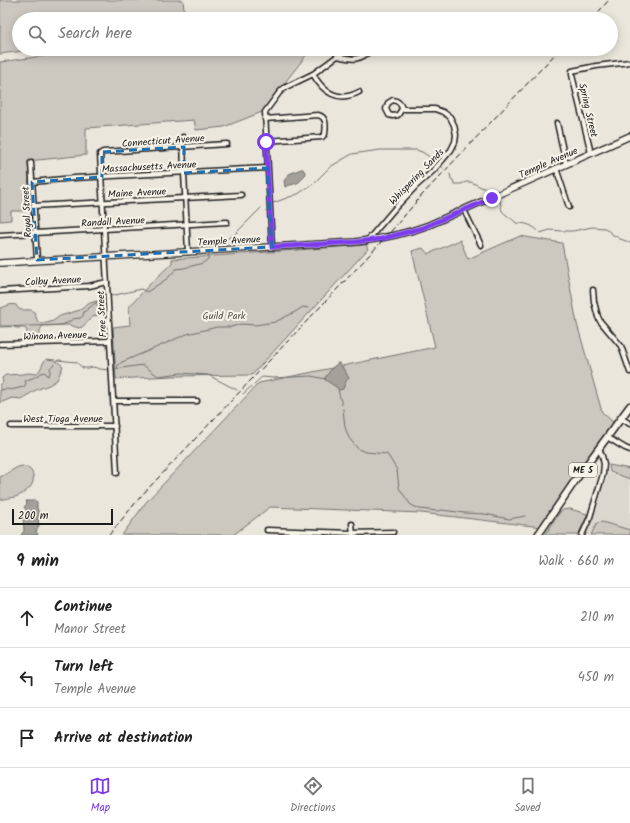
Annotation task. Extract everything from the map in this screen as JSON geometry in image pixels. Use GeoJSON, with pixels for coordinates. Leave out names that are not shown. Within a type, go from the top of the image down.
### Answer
{"type":"FeatureCollection","features":[{"type":"Feature","properties":{"kind":"main road","name":"ME 5"},"geometry":{"type":"LineString","coordinates":[[538,535],[562,499],[630,406]]}},
{"type":"Feature","properties":{"kind":"street"},"geometry":{"type":"LineString","coordinates":[[272,247],[265,112],[282,90],[313,74],[338,56],[350,59],[360,56]]}},
{"type":"Feature","properties":{"kind":"street","name":"Spring Street"},"geometry":{"type":"LineString","coordinates":[[591,153],[572,71],[596,66],[630,62]]}},
{"type":"Feature","properties":{"kind":"street"},"geometry":{"type":"LineString","coordinates":[[313,74],[321,86],[334,95],[341,97],[359,92]]}},
{"type":"Feature","properties":{"kind":"street","name":"Whispering Sands"},"geometry":{"type":"LineString","coordinates":[[367,241],[396,207],[434,170],[451,150],[455,142],[456,135],[450,117],[443,112],[435,109],[402,109]]}},
{"type":"Feature","properties":{"kind":"street"},"geometry":{"type":"LineString","coordinates":[[265,119],[318,116],[323,117],[326,123],[325,134],[322,137],[266,142]]}},
{"type":"Feature","properties":{"kind":"street"},"geometry":{"type":"LineString","coordinates":[[557,123],[566,164]]}},
{"type":"Feature","properties":{"kind":"street","name":"Temple Avenue"},"geometry":{"type":"LineString","coordinates":[[0,262],[272,247],[381,239],[429,225],[630,136]]}},
{"type":"Feature","properties":{"kind":"street"},"geometry":{"type":"LineString","coordinates":[[183,137],[188,252]]}},
{"type":"Feature","properties":{"kind":"street","name":"Connecticut Avenue"},"geometry":{"type":"LineString","coordinates":[[101,153],[227,144]]}},
{"type":"Feature","properties":{"kind":"street","name":"Free Street"},"geometry":{"type":"LineString","coordinates":[[101,153],[102,202],[117,474]]}},
{"type":"Feature","properties":{"kind":"street","name":"Royal Street"},"geometry":{"type":"LineString","coordinates":[[31,163],[37,260]]}},
{"type":"Feature","properties":{"kind":"street","name":"Massachusetts Avenue"},"geometry":{"type":"LineString","coordinates":[[32,182],[267,168]]}},
{"type":"Feature","properties":{"kind":"street"},"geometry":{"type":"LineString","coordinates":[[556,168],[569,207]]}},
{"type":"Feature","properties":{"kind":"street","name":"Maine Avenue"},"geometry":{"type":"LineString","coordinates":[[33,206],[241,195]]}},
{"type":"Feature","properties":{"kind":"street"},"geometry":{"type":"LineString","coordinates":[[464,210],[481,245]]}},
{"type":"Feature","properties":{"kind":"street","name":"Randall Avenue"},"geometry":{"type":"LineString","coordinates":[[0,235],[227,222]]}},
{"type":"Feature","properties":{"kind":"street","name":"Colby Avenue"},"geometry":{"type":"LineString","coordinates":[[0,291],[89,286],[107,282]]}},
{"type":"Feature","properties":{"kind":"street"},"geometry":{"type":"LineString","coordinates":[[593,290],[594,302],[600,322],[621,346],[630,372]]}},
{"type":"Feature","properties":{"kind":"street","name":"Winona Avenue"},"geometry":{"type":"LineString","coordinates":[[0,344],[110,341]]}},
{"type":"Feature","properties":{"kind":"street"},"geometry":{"type":"LineString","coordinates":[[114,400],[197,402]]}},
{"type":"Feature","properties":{"kind":"street"},"geometry":{"type":"LineString","coordinates":[[621,418],[630,424]]}},
{"type":"Feature","properties":{"kind":"street","name":"West Tioga Avenue"},"geometry":{"type":"LineString","coordinates":[[11,426],[115,426]]}},
{"type":"Feature","properties":{"kind":"street"},"geometry":{"type":"LineString","coordinates":[[607,437],[630,450]]}},
{"type":"Feature","properties":{"kind":"street"},"geometry":{"type":"LineString","coordinates":[[582,535],[590,517],[603,474],[604,464],[599,448]]}},
{"type":"Feature","properties":{"kind":"street"},"geometry":{"type":"LineString","coordinates":[[352,524],[352,534]]}},
{"type":"Feature","properties":{"kind":"street"},"geometry":{"type":"LineString","coordinates":[[267,530],[352,534],[393,532]]}},
{"type":"Feature","properties":{"kind":"highlighted area"},"geometry":{"type":"Polygon","coordinates":[[[184,147],[184,173],[267,168],[272,247],[37,260],[32,182],[102,177],[102,152],[184,147]]]}},
{"type":"Feature","properties":{"kind":"shaded area"},"geometry":{"type":"Polygon","coordinates":[[[303,169],[306,174],[301,180],[285,187],[284,181],[289,174],[303,169]]]}},
{"type":"Feature","properties":{"kind":"shaded area"},"geometry":{"type":"Polygon","coordinates":[[[338,363],[349,378],[343,389],[339,390],[324,379],[332,368],[338,363]]]}},
{"type":"Feature","properties":{"kind":"shaded area"},"geometry":{"type":"Polygon","coordinates":[[[608,473],[630,480],[630,535],[586,535],[594,516],[608,473]]]}},
{"type":"Feature","properties":{"kind":"shaded area"},"geometry":{"type":"Polygon","coordinates":[[[26,501],[37,502],[39,526],[36,531],[38,535],[21,535],[24,531],[23,518],[27,511],[24,507],[27,504],[26,501]]]}},
{"type":"Feature","properties":{"kind":"green space"},"geometry":{"type":"Polygon","coordinates":[[[0,0],[183,0],[184,12],[12,12],[12,52],[0,54],[0,0]]]}},
{"type":"Feature","properties":{"kind":"green space"},"geometry":{"type":"Polygon","coordinates":[[[43,56],[306,56],[262,112],[224,127],[196,130],[194,120],[86,128],[86,155],[28,161],[31,211],[11,211],[11,220],[0,221],[0,62],[43,56]]]}},
{"type":"Feature","properties":{"kind":"green space"},"geometry":{"type":"Polygon","coordinates":[[[520,236],[562,243],[577,324],[602,412],[614,423],[542,527],[421,513],[270,507],[233,535],[122,535],[147,501],[259,383],[435,347],[412,251],[423,248],[428,254],[460,240],[468,259],[520,236]]]}},
{"type":"Feature","properties":{"kind":"green space","name":"Guild Park"},"geometry":{"type":"Polygon","coordinates":[[[366,245],[368,249],[252,375],[172,376],[116,379],[113,327],[130,325],[129,307],[172,263],[172,259],[366,245]]]}},
{"type":"Feature","properties":{"kind":"green space"},"geometry":{"type":"Polygon","coordinates":[[[97,301],[97,305],[101,312],[79,328],[69,325],[43,326],[39,336],[30,340],[27,339],[27,331],[25,328],[0,326],[0,308],[10,305],[16,305],[22,310],[32,310],[35,313],[38,322],[47,323],[60,316],[80,310],[90,303],[97,301]]]}},
{"type":"Feature","properties":{"kind":"green space"},"geometry":{"type":"Polygon","coordinates":[[[46,359],[55,360],[63,366],[57,380],[21,399],[12,398],[0,403],[0,385],[3,382],[3,377],[6,375],[29,373],[35,374],[39,371],[46,359]]]}},
{"type":"Feature","properties":{"kind":"green space"},"geometry":{"type":"Polygon","coordinates":[[[609,465],[630,469],[630,479],[610,472],[609,465]]]}},
{"type":"Feature","properties":{"kind":"green space"},"geometry":{"type":"Polygon","coordinates":[[[23,466],[29,469],[33,474],[33,483],[31,486],[20,495],[0,500],[0,477],[18,467],[23,466]]]}},
{"type":"Feature","properties":{"kind":"green space"},"geometry":{"type":"Polygon","coordinates":[[[570,509],[587,514],[578,535],[545,535],[560,512],[570,509]]]}},
{"type":"Feature","properties":{"kind":"green space"},"geometry":{"type":"Polygon","coordinates":[[[602,522],[630,530],[630,535],[591,535],[597,523],[602,522]]]}},
{"type":"Feature","properties":{"kind":"waterway"},"geometry":{"type":"LineString","coordinates":[[273,203],[298,194],[313,184],[330,167],[352,154],[380,150],[416,150],[422,152],[437,162]]}},
{"type":"Feature","properties":{"kind":"waterway"},"geometry":{"type":"LineString","coordinates":[[450,174],[454,184],[471,182],[483,188],[489,189]]}},
{"type":"Feature","properties":{"kind":"waterway"},"geometry":{"type":"LineString","coordinates":[[500,200],[502,211],[505,214],[516,223],[529,225],[540,233],[550,230],[573,231],[592,227],[605,228],[613,235],[630,243]]}},
{"type":"Feature","properties":{"kind":"waterway"},"geometry":{"type":"LineString","coordinates":[[210,247],[234,235],[261,208]]}},
{"type":"Feature","properties":{"kind":"waterway"},"geometry":{"type":"LineString","coordinates":[[111,296],[141,289],[147,292],[168,278],[176,269],[203,263],[209,258],[209,254]]}},
{"type":"Feature","properties":{"kind":"waterway"},"geometry":{"type":"LineString","coordinates":[[0,327],[60,325],[73,319],[80,318],[83,316],[84,312],[106,297]]}},
{"type":"Feature","properties":{"kind":"waterway"},"geometry":{"type":"LineString","coordinates":[[118,369],[117,366],[122,362],[187,334],[217,327],[231,327],[241,324],[255,325],[275,322],[303,307],[308,308]]}},
{"type":"Feature","properties":{"kind":"waterway"},"geometry":{"type":"LineString","coordinates":[[0,390],[10,390],[24,387],[26,383],[25,381],[36,377],[43,372],[45,372],[48,376],[50,373],[50,368],[58,360],[76,362],[83,368],[93,367],[109,370]]}},
{"type":"Feature","properties":{"kind":"waterway"},"geometry":{"type":"LineString","coordinates":[[115,369],[143,365],[158,376],[181,373],[208,375],[237,390]]}},
{"type":"Feature","properties":{"kind":"waterway"},"geometry":{"type":"LineString","coordinates":[[243,394],[262,377],[274,378],[311,376],[326,379]]}},
{"type":"Feature","properties":{"kind":"waterway"},"geometry":{"type":"LineString","coordinates":[[338,390],[342,405]]}},
{"type":"Feature","properties":{"kind":"waterway"},"geometry":{"type":"LineString","coordinates":[[343,409],[345,427],[349,438],[358,449],[366,452],[387,454],[397,470],[399,488],[413,506],[420,509],[485,514],[509,519],[525,516]]}},
{"type":"Feature","properties":{"kind":"railway"},"geometry":{"type":"LineString","coordinates":[[598,12],[609,0]]}},
{"type":"Feature","properties":{"kind":"railway"},"geometry":{"type":"LineString","coordinates":[[109,535],[142,495],[359,266],[423,194],[553,56]]}},
{"type":"Feature","properties":{"kind":"route"},"geometry":{"type":"LineString","coordinates":[[266,142],[272,247],[381,239],[422,228],[492,198]]}}]}
